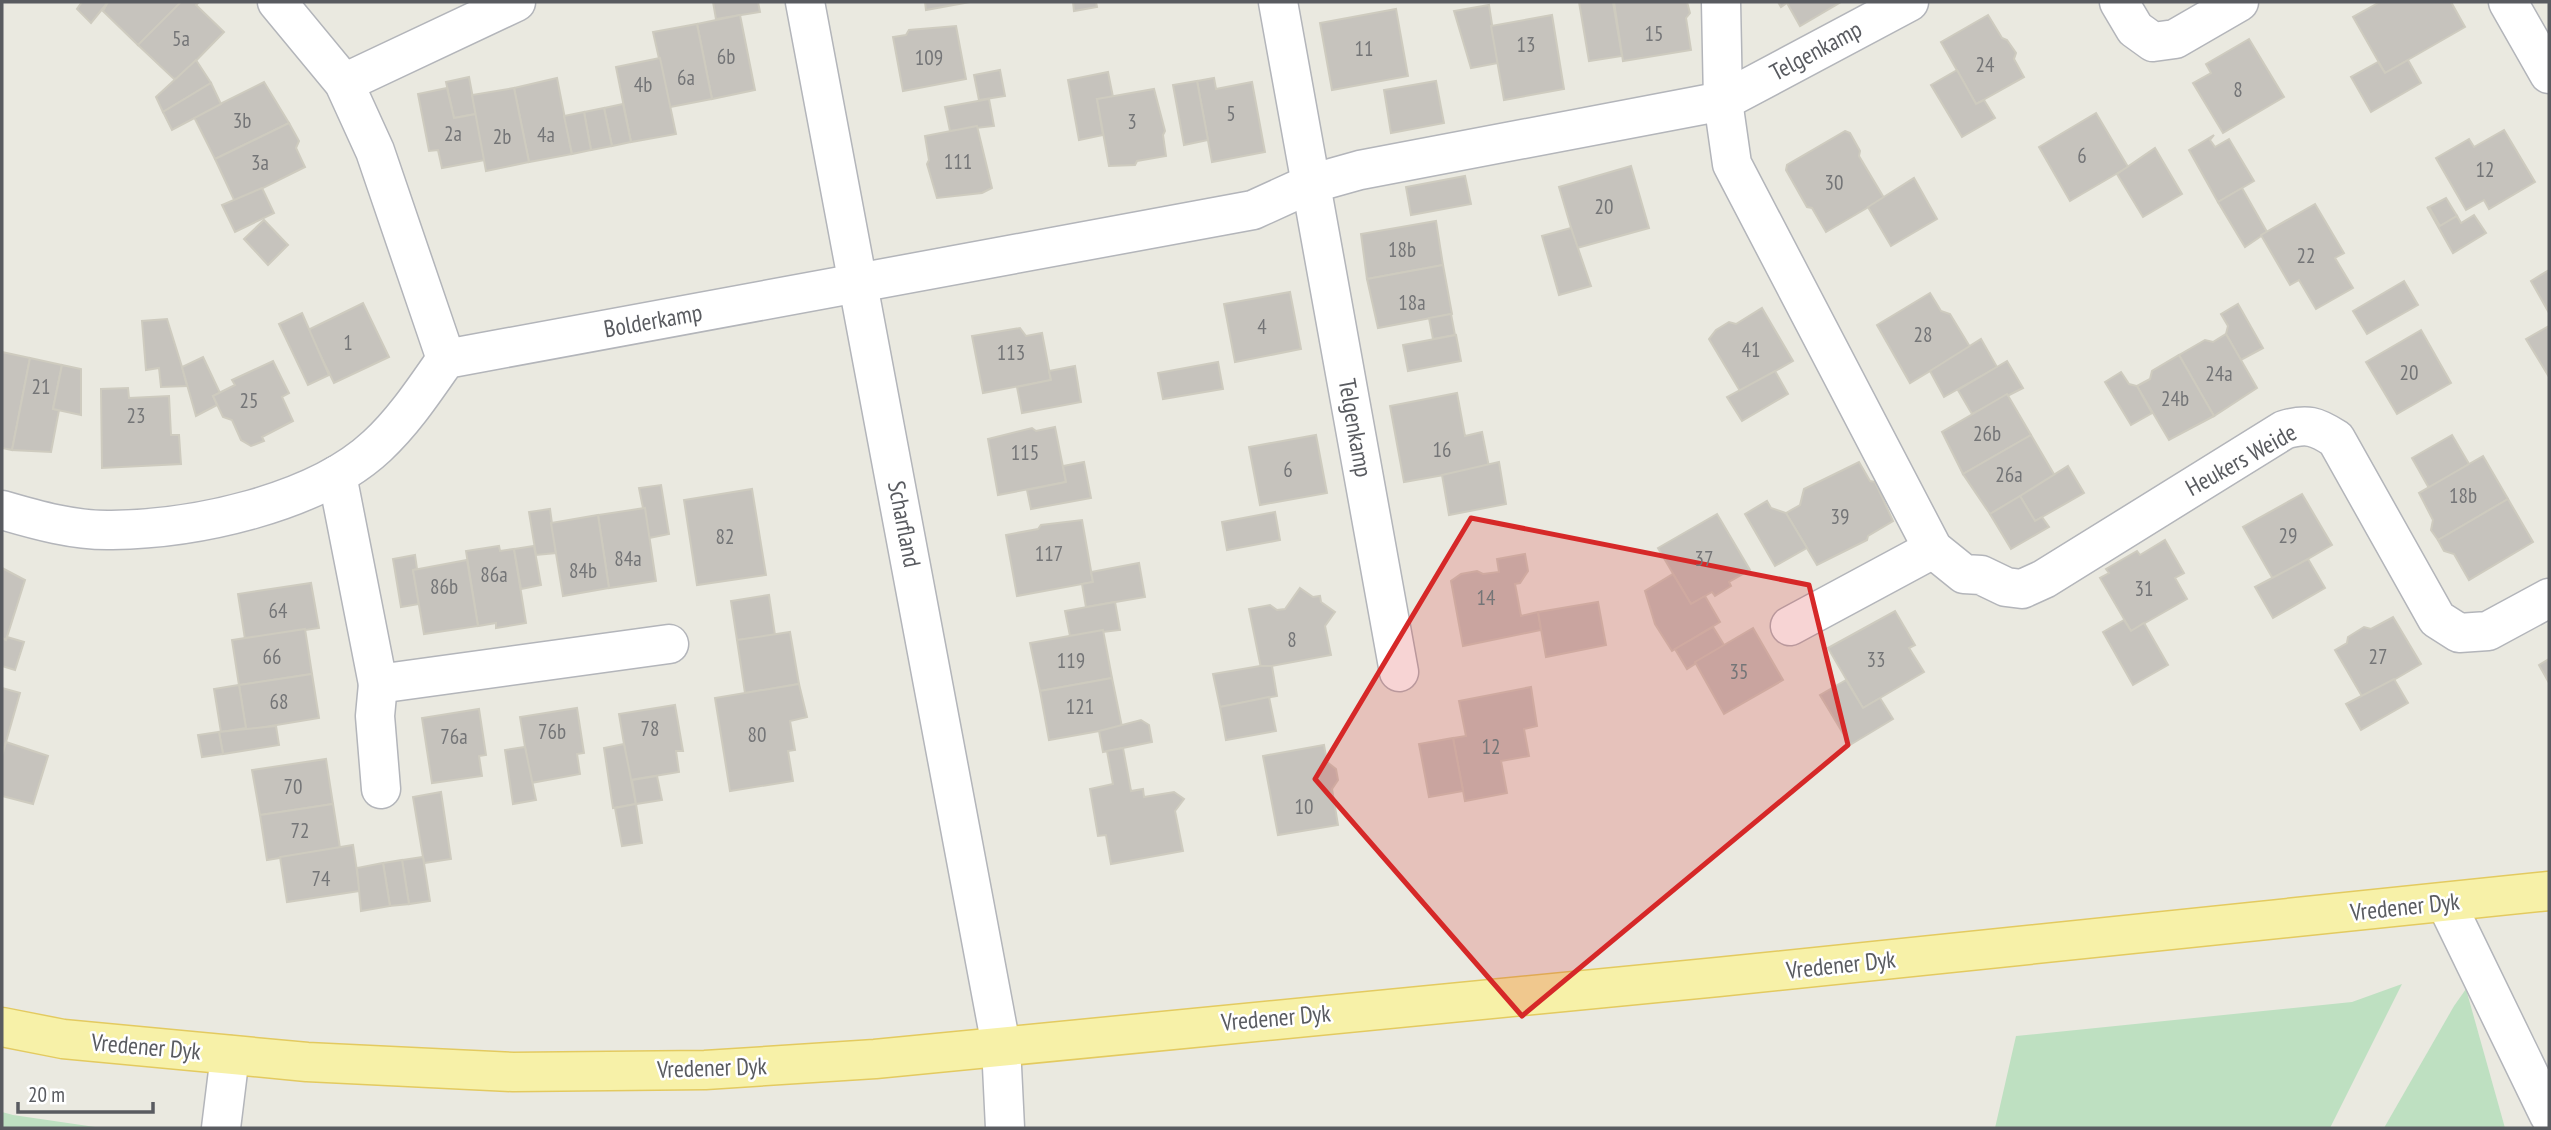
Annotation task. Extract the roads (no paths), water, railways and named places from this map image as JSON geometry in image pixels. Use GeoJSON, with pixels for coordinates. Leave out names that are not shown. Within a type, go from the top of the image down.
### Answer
{"type":"FeatureCollection","features":[{"type":"Feature","properties":{"kind":"main road","name":"Vredener Dyk"},"geometry":{"type":"LineString","coordinates":[[2,1027],[63,1039],[307,1062],[513,1072],[705,1070],[875,1059],[2549,891]]}},
{"type":"Feature","properties":{"kind":"street"},"geometry":{"type":"LineString","coordinates":[[2,510],[38,520],[110,530],[181,524],[222,517],[280,500],[337,475],[376,447],[411,408],[446,359],[375,151],[344,83],[277,2]]}},
{"type":"Feature","properties":{"kind":"street"},"geometry":{"type":"LineString","coordinates":[[344,83],[516,2]]}},
{"type":"Feature","properties":{"kind":"street","name":"Scharfland"},"geometry":{"type":"LineString","coordinates":[[805,2],[1001,1046],[1005,1128]]}},
{"type":"Feature","properties":{"kind":"street","name":"Telgenkamp"},"geometry":{"type":"LineString","coordinates":[[1278,2],[1399,672]]}},
{"type":"Feature","properties":{"kind":"street"},"geometry":{"type":"LineString","coordinates":[[1721,2],[1723,101]]}},
{"type":"Feature","properties":{"kind":"street","name":"Telgenkamp"},"geometry":{"type":"LineString","coordinates":[[860,284],[1253,211],[1310,184],[1360,170],[1723,101],[1909,2]]}},
{"type":"Feature","properties":{"kind":"street"},"geometry":{"type":"LineString","coordinates":[[2119,2],[2135,29],[2153,42],[2175,39],[2239,2]]}},
{"type":"Feature","properties":{"kind":"street"},"geometry":{"type":"LineString","coordinates":[[2508,2],[2549,74]]}},
{"type":"Feature","properties":{"kind":"street","name":"Heukers Weide"},"geometry":{"type":"LineString","coordinates":[[1723,101],[1732,164],[1933,549],[1964,574],[1981,575],[2006,587],[2022,589],[2044,579],[2284,430],[2304,424],[2317,427],[2336,439],[2437,619],[2459,633],[2488,631],[2549,598]]}},
{"type":"Feature","properties":{"kind":"street","name":"Bolderkamp"},"geometry":{"type":"LineString","coordinates":[[446,359],[860,284]]}},
{"type":"Feature","properties":{"kind":"street"},"geometry":{"type":"LineString","coordinates":[[337,475],[378,684],[375,716],[381,789]]}},
{"type":"Feature","properties":{"kind":"street"},"geometry":{"type":"LineString","coordinates":[[1790,626],[1933,549]]}},
{"type":"Feature","properties":{"kind":"street"},"geometry":{"type":"LineString","coordinates":[[378,684],[669,644]]}},
{"type":"Feature","properties":{"kind":"street"},"geometry":{"type":"LineString","coordinates":[[2446,902],[2549,1115]]}},
{"type":"Feature","properties":{"kind":"street"},"geometry":{"type":"LineString","coordinates":[[221,1128],[230,1055]]}}]}
